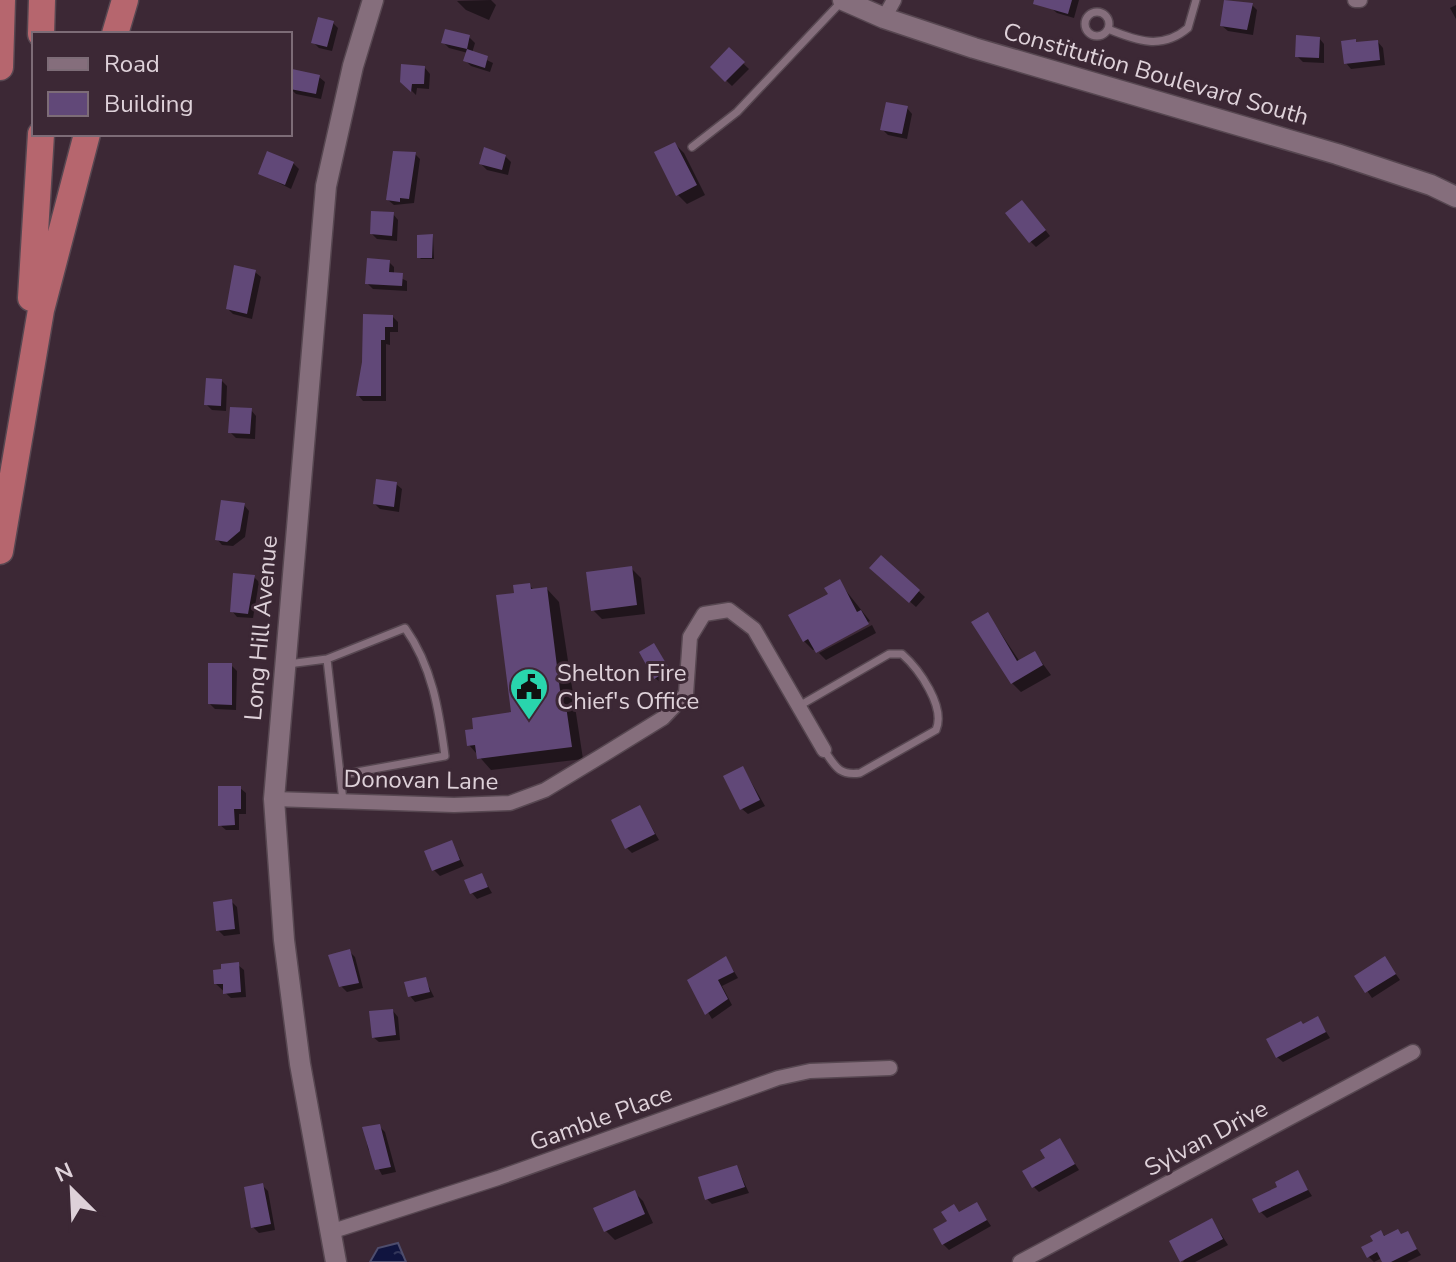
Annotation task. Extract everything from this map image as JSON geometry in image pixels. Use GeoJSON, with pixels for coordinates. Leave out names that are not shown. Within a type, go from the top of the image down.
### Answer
{"type":"FeatureCollection","features":[{"type":"Feature","properties":{"kind":"highway"},"geometry":{"type":"LineString","coordinates":[[0,67],[2,0]]}},
{"type":"Feature","properties":{"kind":"highway"},"geometry":{"type":"LineString","coordinates":[[41,32],[42,0]]}},
{"type":"Feature","properties":{"kind":"highway"},"geometry":{"type":"LineString","coordinates":[[116,32],[125,0]]}},
{"type":"Feature","properties":{"kind":"highway"},"geometry":{"type":"LineString","coordinates":[[17,457],[31,307],[41,136]]}},
{"type":"Feature","properties":{"kind":"highway"},"geometry":{"type":"LineString","coordinates":[[0,551],[41,310],[86,136]]}},
{"type":"Feature","properties":{"kind":"street","name":"Long Hill Avenue"},"geometry":{"type":"LineString","coordinates":[[336,1262],[309,1120],[286,955],[274,799],[283,664],[326,186],[353,66],[373,0]]}},
{"type":"Feature","properties":{"kind":"street","name":"Constitution Boulevard South"},"geometry":{"type":"LineString","coordinates":[[843,0],[889,9],[1431,185],[1456,197]]}},
{"type":"Feature","properties":{"kind":"street","name":"Donovan Lane"},"geometry":{"type":"LineString","coordinates":[[274,799],[510,803],[545,790],[663,718],[686,694],[690,637],[704,614],[729,610],[754,629],[824,750]]}},
{"type":"Feature","properties":{"kind":"street","name":"Sylvan Drive"},"geometry":{"type":"LineString","coordinates":[[1020,1262],[1413,1052]]}},
{"type":"Feature","properties":{"kind":"street","name":"Gamble Place"},"geometry":{"type":"LineString","coordinates":[[330,1232],[498,1178],[778,1078],[810,1071],[890,1068]]}},
{"type":"Feature","properties":{"kind":"lane"},"geometry":{"type":"LineString","coordinates":[[692,147],[737,112],[843,0]]}},
{"type":"Feature","properties":{"kind":"lane"},"geometry":{"type":"LineString","coordinates":[[1108,29],[1148,42],[1168,40],[1188,28],[1196,0]]}},
{"type":"Feature","properties":{"kind":"lane"},"geometry":{"type":"LineString","coordinates":[[283,664],[327,659],[405,628],[415,642],[438,697],[445,756],[340,775]]}},
{"type":"Feature","properties":{"kind":"lane"},"geometry":{"type":"LineString","coordinates":[[799,706],[889,654],[902,654],[911,662],[939,710],[936,730],[860,773],[847,775],[838,771],[824,750]]}},
{"type":"Feature","properties":{"kind":"lane"},"geometry":{"type":"LineString","coordinates":[[327,659],[343,801]]}},
{"type":"Feature","properties":{"kind":"water"},"geometry":{"type":"Polygon","coordinates":[[[398,1243],[406,1262],[370,1262],[378,1248],[398,1243]]]}},
{"type":"Feature","properties":{"kind":"building"},"geometry":{"type":"Polygon","coordinates":[[[1034,0],[1072,0],[1068,14],[1033,4],[1034,0]]]}},
{"type":"Feature","properties":{"kind":"building"},"geometry":{"type":"Polygon","coordinates":[[[1224,0],[1253,3],[1247,30],[1220,26],[1224,0]]]}},
{"type":"Feature","properties":{"kind":"building"},"geometry":{"type":"Polygon","coordinates":[[[318,17],[334,21],[327,47],[311,43],[318,17]]]}},
{"type":"Feature","properties":{"kind":"building"},"geometry":{"type":"Polygon","coordinates":[[[445,29],[470,35],[467,49],[441,43],[445,29]]]}},
{"type":"Feature","properties":{"kind":"building"},"geometry":{"type":"Polygon","coordinates":[[[1296,35],[1320,37],[1319,58],[1295,57],[1296,35]]]}},
{"type":"Feature","properties":{"kind":"building"},"geometry":{"type":"Polygon","coordinates":[[[1356,39],[1356,42],[1378,40],[1380,60],[1344,64],[1341,41],[1356,39]]]}},
{"type":"Feature","properties":{"kind":"building"},"geometry":{"type":"Polygon","coordinates":[[[729,47],[745,62],[725,82],[710,67],[729,47]]]}},
{"type":"Feature","properties":{"kind":"building"},"geometry":{"type":"Polygon","coordinates":[[[467,49],[488,56],[485,68],[463,61],[467,49]]]}},
{"type":"Feature","properties":{"kind":"building"},"geometry":{"type":"Polygon","coordinates":[[[401,64],[425,66],[424,84],[412,84],[411,92],[400,82],[401,64]]]}},
{"type":"Feature","properties":{"kind":"building"},"geometry":{"type":"Polygon","coordinates":[[[292,69],[320,75],[316,94],[292,89],[292,69]]]}},
{"type":"Feature","properties":{"kind":"building"},"geometry":{"type":"Polygon","coordinates":[[[886,102],[908,106],[902,134],[880,130],[886,102]]]}},
{"type":"Feature","properties":{"kind":"building"},"geometry":{"type":"Polygon","coordinates":[[[675,142],[697,185],[676,196],[654,152],[675,142]]]}},
{"type":"Feature","properties":{"kind":"building"},"geometry":{"type":"Polygon","coordinates":[[[484,147],[506,155],[502,170],[479,164],[484,147]]]}},
{"type":"Feature","properties":{"kind":"building"},"geometry":{"type":"Polygon","coordinates":[[[267,151],[294,162],[285,185],[258,174],[267,151]]]}},
{"type":"Feature","properties":{"kind":"building"},"geometry":{"type":"Polygon","coordinates":[[[393,151],[416,152],[409,199],[400,198],[400,202],[386,200],[393,151]]]}},
{"type":"Feature","properties":{"kind":"building"},"geometry":{"type":"Polygon","coordinates":[[[1022,200],[1046,230],[1029,243],[1005,213],[1022,200]]]}},
{"type":"Feature","properties":{"kind":"building"},"geometry":{"type":"Polygon","coordinates":[[[371,211],[394,212],[392,236],[370,234],[371,211]]]}},
{"type":"Feature","properties":{"kind":"building"},"geometry":{"type":"Polygon","coordinates":[[[433,234],[432,258],[417,258],[417,235],[433,234]]]}},
{"type":"Feature","properties":{"kind":"building"},"geometry":{"type":"Polygon","coordinates":[[[367,258],[390,260],[389,272],[403,273],[402,286],[365,284],[367,258]]]}},
{"type":"Feature","properties":{"kind":"building"},"geometry":{"type":"Polygon","coordinates":[[[234,265],[256,270],[247,314],[226,309],[234,265]]]}},
{"type":"Feature","properties":{"kind":"building"},"geometry":{"type":"Polygon","coordinates":[[[363,314],[393,315],[393,327],[385,327],[385,340],[381,340],[381,396],[356,396],[362,362],[363,314]]]}},
{"type":"Feature","properties":{"kind":"building"},"geometry":{"type":"Polygon","coordinates":[[[206,378],[222,379],[221,406],[204,405],[206,378]]]}},
{"type":"Feature","properties":{"kind":"building"},"geometry":{"type":"Polygon","coordinates":[[[230,407],[252,408],[250,434],[228,433],[230,407]]]}},
{"type":"Feature","properties":{"kind":"building"},"geometry":{"type":"Polygon","coordinates":[[[376,479],[397,482],[394,507],[373,504],[376,479]]]}},
{"type":"Feature","properties":{"kind":"building"},"geometry":{"type":"Polygon","coordinates":[[[221,500],[245,503],[240,531],[227,542],[215,540],[221,500]]]}},
{"type":"Feature","properties":{"kind":"building"},"geometry":{"type":"Polygon","coordinates":[[[881,555],[920,590],[909,603],[869,568],[881,555]]]}},
{"type":"Feature","properties":{"kind":"building"},"geometry":{"type":"Polygon","coordinates":[[[632,566],[637,605],[591,611],[586,572],[632,566]]]}},
{"type":"Feature","properties":{"kind":"building"},"geometry":{"type":"Polygon","coordinates":[[[233,573],[255,575],[248,614],[230,612],[233,573]]]}},
{"type":"Feature","properties":{"kind":"building"},"geometry":{"type":"Polygon","coordinates":[[[840,579],[857,612],[861,610],[869,624],[816,653],[808,639],[803,642],[788,615],[828,594],[824,588],[840,579]]]}},
{"type":"Feature","properties":{"kind":"building"},"geometry":{"type":"Polygon","coordinates":[[[530,583],[531,589],[547,587],[562,706],[566,706],[572,747],[477,759],[475,745],[467,746],[465,730],[473,729],[472,718],[511,712],[496,595],[514,593],[513,585],[530,583]]]}},
{"type":"Feature","properties":{"kind":"building"},"geometry":{"type":"Polygon","coordinates":[[[988,612],[1017,661],[1035,651],[1043,665],[1011,684],[971,622],[988,612]]]}},
{"type":"Feature","properties":{"kind":"building"},"geometry":{"type":"Polygon","coordinates":[[[654,643],[670,670],[654,679],[639,652],[654,643]]]}},
{"type":"Feature","properties":{"kind":"building"},"geometry":{"type":"Polygon","coordinates":[[[208,663],[232,663],[232,705],[208,704],[208,663]]]}},
{"type":"Feature","properties":{"kind":"building"},"geometry":{"type":"Polygon","coordinates":[[[743,766],[760,800],[740,810],[723,776],[743,766]]]}},
{"type":"Feature","properties":{"kind":"building"},"geometry":{"type":"Polygon","coordinates":[[[218,786],[241,786],[241,809],[234,809],[235,825],[218,826],[218,786]]]}},
{"type":"Feature","properties":{"kind":"building"},"geometry":{"type":"Polygon","coordinates":[[[640,805],[655,834],[625,849],[611,820],[640,805]]]}},
{"type":"Feature","properties":{"kind":"building"},"geometry":{"type":"Polygon","coordinates":[[[452,840],[460,860],[432,871],[424,851],[452,840]]]}},
{"type":"Feature","properties":{"kind":"building"},"geometry":{"type":"Polygon","coordinates":[[[482,873],[488,887],[470,894],[464,880],[482,873]]]}},
{"type":"Feature","properties":{"kind":"building"},"geometry":{"type":"Polygon","coordinates":[[[232,899],[235,929],[216,931],[213,902],[232,899]]]}},
{"type":"Feature","properties":{"kind":"building"},"geometry":{"type":"Polygon","coordinates":[[[350,949],[359,983],[339,987],[328,955],[350,949]]]}},
{"type":"Feature","properties":{"kind":"building"},"geometry":{"type":"Polygon","coordinates":[[[726,956],[734,972],[718,980],[728,999],[705,1015],[687,980],[726,956]]]}},
{"type":"Feature","properties":{"kind":"building"},"geometry":{"type":"Polygon","coordinates":[[[1385,956],[1396,974],[1365,993],[1354,976],[1385,956]]]}},
{"type":"Feature","properties":{"kind":"building"},"geometry":{"type":"Polygon","coordinates":[[[239,962],[241,992],[223,994],[223,984],[214,984],[213,970],[221,969],[221,964],[239,962]]]}},
{"type":"Feature","properties":{"kind":"building"},"geometry":{"type":"Polygon","coordinates":[[[426,977],[430,992],[408,997],[404,982],[426,977]]]}},
{"type":"Feature","properties":{"kind":"building"},"geometry":{"type":"Polygon","coordinates":[[[393,1009],[396,1035],[372,1038],[369,1011],[393,1009]]]}},
{"type":"Feature","properties":{"kind":"building"},"geometry":{"type":"Polygon","coordinates":[[[1318,1016],[1326,1032],[1276,1058],[1266,1039],[1318,1016]]]}},
{"type":"Feature","properties":{"kind":"building"},"geometry":{"type":"Polygon","coordinates":[[[380,1124],[391,1167],[375,1170],[362,1127],[380,1124]]]}},
{"type":"Feature","properties":{"kind":"building"},"geometry":{"type":"Polygon","coordinates":[[[1060,1138],[1075,1164],[1032,1188],[1022,1171],[1045,1158],[1040,1150],[1060,1138]]]}},
{"type":"Feature","properties":{"kind":"building"},"geometry":{"type":"Polygon","coordinates":[[[737,1165],[745,1187],[705,1200],[698,1177],[737,1165]]]}},
{"type":"Feature","properties":{"kind":"building"},"geometry":{"type":"Polygon","coordinates":[[[1298,1170],[1308,1190],[1259,1213],[1252,1199],[1277,1187],[1275,1182],[1298,1170]]]}},
{"type":"Feature","properties":{"kind":"building"},"geometry":{"type":"Polygon","coordinates":[[[263,1183],[271,1224],[251,1228],[244,1187],[263,1183]]]}},
{"type":"Feature","properties":{"kind":"building"},"geometry":{"type":"Polygon","coordinates":[[[635,1190],[645,1214],[604,1232],[593,1208],[635,1190]]]}},
{"type":"Feature","properties":{"kind":"building"},"geometry":{"type":"Polygon","coordinates":[[[977,1202],[987,1220],[942,1245],[933,1229],[947,1221],[941,1212],[954,1204],[959,1212],[977,1202]]]}},
{"type":"Feature","properties":{"kind":"building"},"geometry":{"type":"Polygon","coordinates":[[[1212,1218],[1223,1239],[1180,1262],[1169,1241],[1212,1218]]]}},
{"type":"Feature","properties":{"kind":"building"},"geometry":{"type":"Polygon","coordinates":[[[1398,1229],[1401,1234],[1408,1231],[1417,1249],[1391,1262],[1382,1262],[1377,1252],[1367,1258],[1361,1247],[1373,1241],[1370,1236],[1381,1230],[1384,1236],[1398,1229]]]}},
{"type":"Feature","properties":{"kind":"place","name":"Shelton Fire Chief's Office"},"geometry":{"type":"Point","coordinates":[529,721]}}]}
